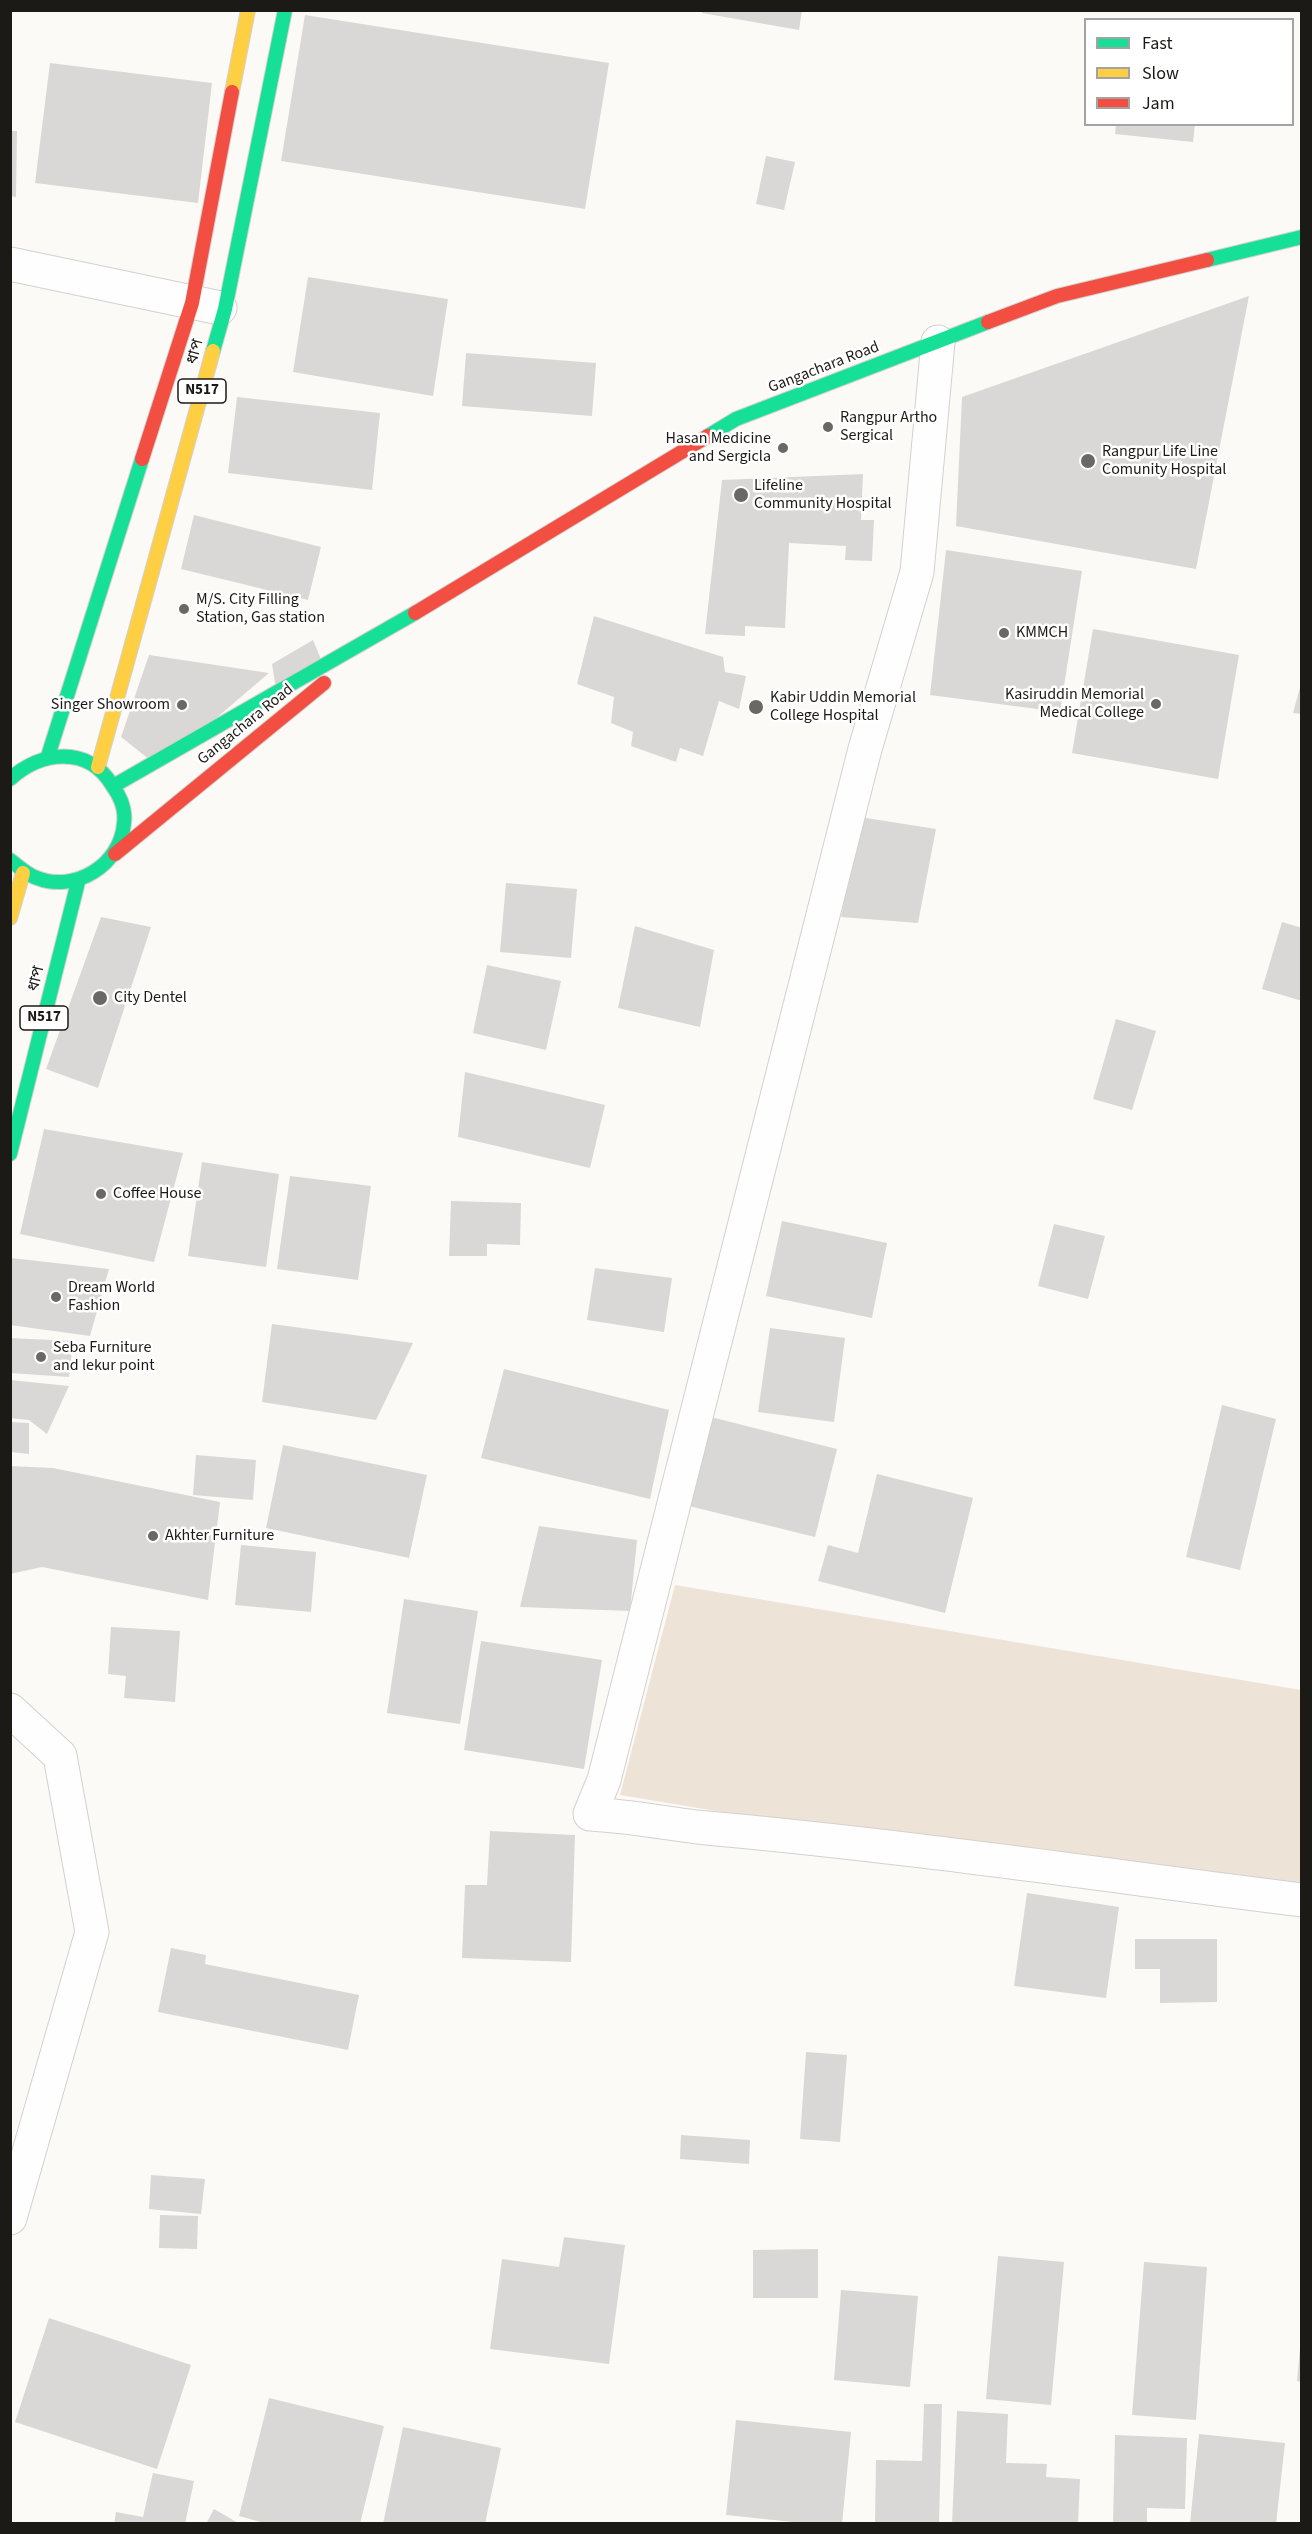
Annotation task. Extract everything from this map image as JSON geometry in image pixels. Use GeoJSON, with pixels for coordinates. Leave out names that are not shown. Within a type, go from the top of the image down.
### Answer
{"type":"FeatureCollection","features":[{"type":"Feature","properties":{"kind":"main road","name":"ধাপ"},"geometry":{"type":"LineString","coordinates":[[48,756],[192,303],[248,10]]}},
{"type":"Feature","properties":{"kind":"main road","name":"ধাপ"},"geometry":{"type":"LineString","coordinates":[[98,767],[225,309],[285,10]]}},
{"type":"Feature","properties":{"kind":"main road","name":"Gangachara Road"},"geometry":{"type":"LineString","coordinates":[[115,785],[398,622],[736,419],[1057,296],[1302,237]]}},
{"type":"Feature","properties":{"kind":"main road","name":"Gangachara Road"},"geometry":{"type":"LineString","coordinates":[[115,854],[398,622]]}},
{"type":"Feature","properties":{"kind":"main road"},"geometry":{"type":"LineString","coordinates":[[10,779],[25,765],[48,756],[84,759],[98,767],[115,785],[123,807],[124,819],[124,831],[115,854],[99,872],[78,882],[50,883],[23,873],[10,860]]}},
{"type":"Feature","properties":{"kind":"main road"},"geometry":{"type":"LineString","coordinates":[[10,918],[23,873]]}},
{"type":"Feature","properties":{"kind":"main road","name":"ধাপ"},"geometry":{"type":"LineString","coordinates":[[10,1154],[78,882]]}},
{"type":"Feature","properties":{"kind":"street"},"geometry":{"type":"LineString","coordinates":[[10,264],[225,309]]}},
{"type":"Feature","properties":{"kind":"street"},"geometry":{"type":"LineString","coordinates":[[938,342],[917,572],[865,749],[607,1768],[590,1814],[631,1816],[703,1827],[839,1839],[1302,1900]]}},
{"type":"Feature","properties":{"kind":"street"},"geometry":{"type":"LineString","coordinates":[[10,1710],[60,1756],[92,1932],[10,2218]]}},
{"type":"Feature","properties":{"kind":"shaded area"},"geometry":{"type":"Polygon","coordinates":[[[675,1585],[1301,1690],[1301,1909],[620,1795],[675,1585]]]}},
{"type":"Feature","properties":{"kind":"building"},"geometry":{"type":"Polygon","coordinates":[[[702,10],[802,10],[799,30],[702,13],[702,10]]]}},
{"type":"Feature","properties":{"kind":"building"},"geometry":{"type":"Polygon","coordinates":[[[305,15],[609,63],[585,209],[281,161],[305,15]]]}},
{"type":"Feature","properties":{"kind":"building"},"geometry":{"type":"Polygon","coordinates":[[[50,63],[212,83],[198,203],[35,183],[50,63]]]}},
{"type":"Feature","properties":{"kind":"building"},"geometry":{"type":"Polygon","coordinates":[[[1116,126],[1195,126],[1193,142],[1115,134],[1116,126]]]}},
{"type":"Feature","properties":{"kind":"building"},"geometry":{"type":"Polygon","coordinates":[[[10,131],[17,131],[16,197],[10,196],[10,131]]]}},
{"type":"Feature","properties":{"kind":"building"},"geometry":{"type":"Polygon","coordinates":[[[766,156],[795,162],[784,210],[756,204],[766,156]]]}},
{"type":"Feature","properties":{"kind":"building"},"geometry":{"type":"Polygon","coordinates":[[[308,277],[448,299],[433,396],[293,372],[308,277]]]}},
{"type":"Feature","properties":{"kind":"building","name":"Rangpur Life Line Comunity Hospital"},"geometry":{"type":"Polygon","coordinates":[[[1249,296],[1196,569],[956,526],[962,397],[1249,296]]]}},
{"type":"Feature","properties":{"kind":"building"},"geometry":{"type":"Polygon","coordinates":[[[466,353],[596,363],[592,416],[462,406],[466,353]]]}},
{"type":"Feature","properties":{"kind":"building"},"geometry":{"type":"Polygon","coordinates":[[[237,397],[380,413],[372,490],[228,473],[237,397]]]}},
{"type":"Feature","properties":{"kind":"building"},"geometry":{"type":"Polygon","coordinates":[[[863,474],[861,520],[874,520],[872,561],[845,560],[846,546],[789,543],[785,628],[745,626],[745,636],[705,634],[722,480],[863,474]]]}},
{"type":"Feature","properties":{"kind":"building"},"geometry":{"type":"Polygon","coordinates":[[[194,515],[321,547],[308,600],[181,569],[194,515]]]}},
{"type":"Feature","properties":{"kind":"building","name":"KMMCH"},"geometry":{"type":"Polygon","coordinates":[[[946,550],[1082,571],[1060,712],[930,695],[946,550]]]}},
{"type":"Feature","properties":{"kind":"building"},"geometry":{"type":"Polygon","coordinates":[[[594,616],[723,657],[725,672],[746,676],[739,709],[719,701],[703,756],[680,748],[676,762],[631,746],[633,732],[611,723],[614,697],[577,684],[594,616]]]}},
{"type":"Feature","properties":{"kind":"building","name":"Kasiruddin Memorial Medical College"},"geometry":{"type":"Polygon","coordinates":[[[1093,629],[1239,655],[1218,779],[1072,753],[1093,629]]]}},
{"type":"Feature","properties":{"kind":"building"},"geometry":{"type":"Polygon","coordinates":[[[313,640],[323,664],[277,695],[272,664],[313,640]]]}},
{"type":"Feature","properties":{"kind":"building","name":"Singer Showroom"},"geometry":{"type":"Polygon","coordinates":[[[149,655],[269,673],[159,767],[121,737],[149,655]]]}},
{"type":"Feature","properties":{"kind":"building"},"geometry":{"type":"Polygon","coordinates":[[[1302,680],[1302,714],[1293,713],[1302,680]]]}},
{"type":"Feature","properties":{"kind":"building"},"geometry":{"type":"Polygon","coordinates":[[[860,817],[936,829],[918,923],[841,917],[860,817]]]}},
{"type":"Feature","properties":{"kind":"building"},"geometry":{"type":"Polygon","coordinates":[[[506,883],[577,889],[571,958],[500,952],[506,883]]]}},
{"type":"Feature","properties":{"kind":"building","name":"City Dentel"},"geometry":{"type":"Polygon","coordinates":[[[101,917],[151,927],[98,1088],[46,1069],[101,917]]]}},
{"type":"Feature","properties":{"kind":"building"},"geometry":{"type":"Polygon","coordinates":[[[1282,922],[1302,928],[1302,1001],[1262,989],[1282,922]]]}},
{"type":"Feature","properties":{"kind":"building"},"geometry":{"type":"Polygon","coordinates":[[[635,926],[714,950],[700,1027],[618,1008],[635,926]]]}},
{"type":"Feature","properties":{"kind":"building"},"geometry":{"type":"Polygon","coordinates":[[[487,965],[561,981],[546,1050],[473,1033],[487,965]]]}},
{"type":"Feature","properties":{"kind":"building"},"geometry":{"type":"Polygon","coordinates":[[[1116,1019],[1156,1031],[1132,1110],[1093,1099],[1116,1019]]]}},
{"type":"Feature","properties":{"kind":"building"},"geometry":{"type":"Polygon","coordinates":[[[465,1072],[605,1105],[590,1168],[458,1137],[465,1072]]]}},
{"type":"Feature","properties":{"kind":"building","name":"Coffee House"},"geometry":{"type":"Polygon","coordinates":[[[44,1129],[183,1153],[154,1262],[20,1234],[44,1129]]]}},
{"type":"Feature","properties":{"kind":"building"},"geometry":{"type":"Polygon","coordinates":[[[202,1162],[279,1174],[266,1267],[188,1256],[202,1162]]]}},
{"type":"Feature","properties":{"kind":"building"},"geometry":{"type":"Polygon","coordinates":[[[290,1176],[371,1186],[358,1280],[277,1269],[290,1176]]]}},
{"type":"Feature","properties":{"kind":"building"},"geometry":{"type":"Polygon","coordinates":[[[451,1201],[521,1203],[520,1245],[487,1244],[487,1256],[449,1256],[451,1201]]]}},
{"type":"Feature","properties":{"kind":"building"},"geometry":{"type":"Polygon","coordinates":[[[782,1221],[887,1243],[872,1318],[766,1296],[782,1221]]]}},
{"type":"Feature","properties":{"kind":"building"},"geometry":{"type":"Polygon","coordinates":[[[1054,1224],[1105,1236],[1088,1299],[1038,1286],[1054,1224]]]}},
{"type":"Feature","properties":{"kind":"building","name":"Dream World Fashion"},"geometry":{"type":"Polygon","coordinates":[[[11,1258],[109,1269],[90,1336],[10,1325],[11,1258]]]}},
{"type":"Feature","properties":{"kind":"building"},"geometry":{"type":"Polygon","coordinates":[[[595,1268],[672,1278],[664,1332],[587,1320],[595,1268]]]}},
{"type":"Feature","properties":{"kind":"building"},"geometry":{"type":"Polygon","coordinates":[[[272,1324],[413,1343],[376,1420],[262,1402],[272,1324]]]}},
{"type":"Feature","properties":{"kind":"building"},"geometry":{"type":"Polygon","coordinates":[[[770,1328],[845,1338],[834,1422],[758,1412],[770,1328]]]}},
{"type":"Feature","properties":{"kind":"building","name":"Seba Furniture and lekur point"},"geometry":{"type":"Polygon","coordinates":[[[10,1338],[73,1341],[69,1377],[10,1373],[10,1338]]]}},
{"type":"Feature","properties":{"kind":"building"},"geometry":{"type":"Polygon","coordinates":[[[504,1369],[669,1410],[650,1499],[481,1458],[504,1369]]]}},
{"type":"Feature","properties":{"kind":"building"},"geometry":{"type":"Polygon","coordinates":[[[10,1380],[69,1386],[47,1434],[29,1420],[10,1418],[10,1380]]]}},
{"type":"Feature","properties":{"kind":"building"},"geometry":{"type":"Polygon","coordinates":[[[1222,1405],[1276,1419],[1240,1570],[1186,1557],[1222,1405]]]}},
{"type":"Feature","properties":{"kind":"building"},"geometry":{"type":"Polygon","coordinates":[[[707,1416],[837,1449],[815,1537],[685,1505],[707,1416]]]}},
{"type":"Feature","properties":{"kind":"building"},"geometry":{"type":"Polygon","coordinates":[[[10,1422],[29,1423],[29,1454],[10,1452],[10,1422]]]}},
{"type":"Feature","properties":{"kind":"building"},"geometry":{"type":"Polygon","coordinates":[[[283,1445],[427,1475],[409,1558],[266,1528],[283,1445]]]}},
{"type":"Feature","properties":{"kind":"building"},"geometry":{"type":"Polygon","coordinates":[[[196,1455],[256,1460],[253,1500],[193,1495],[196,1455]]]}},
{"type":"Feature","properties":{"kind":"building"},"geometry":{"type":"Polygon","coordinates":[[[10,1466],[53,1468],[220,1502],[208,1600],[42,1567],[10,1574],[10,1466]]]}},
{"type":"Feature","properties":{"kind":"building"},"geometry":{"type":"Polygon","coordinates":[[[877,1474],[973,1498],[945,1613],[818,1581],[828,1545],[858,1553],[877,1474]]]}},
{"type":"Feature","properties":{"kind":"building"},"geometry":{"type":"Polygon","coordinates":[[[539,1526],[637,1540],[630,1611],[520,1607],[539,1526]]]}},
{"type":"Feature","properties":{"kind":"building"},"geometry":{"type":"Polygon","coordinates":[[[241,1545],[316,1552],[311,1612],[235,1605],[241,1545]]]}},
{"type":"Feature","properties":{"kind":"building"},"geometry":{"type":"Polygon","coordinates":[[[404,1599],[478,1611],[460,1724],[387,1713],[404,1599]]]}},
{"type":"Feature","properties":{"kind":"building"},"geometry":{"type":"Polygon","coordinates":[[[111,1627],[180,1631],[175,1702],[124,1698],[126,1676],[108,1674],[111,1627]]]}},
{"type":"Feature","properties":{"kind":"building"},"geometry":{"type":"Polygon","coordinates":[[[481,1641],[602,1660],[584,1769],[464,1750],[481,1641]]]}},
{"type":"Feature","properties":{"kind":"building"},"geometry":{"type":"Polygon","coordinates":[[[490,1831],[575,1835],[571,1962],[462,1958],[465,1885],[487,1885],[490,1831]]]}},
{"type":"Feature","properties":{"kind":"building"},"geometry":{"type":"Polygon","coordinates":[[[1027,1893],[1119,1907],[1106,1998],[1014,1986],[1027,1893]]]}},
{"type":"Feature","properties":{"kind":"building"},"geometry":{"type":"Polygon","coordinates":[[[1135,1939],[1217,1939],[1217,2002],[1160,2003],[1160,1969],[1135,1969],[1135,1939]]]}},
{"type":"Feature","properties":{"kind":"building"},"geometry":{"type":"Polygon","coordinates":[[[171,1948],[206,1955],[205,1964],[359,1995],[348,2050],[158,2012],[171,1948]]]}},
{"type":"Feature","properties":{"kind":"building"},"geometry":{"type":"Polygon","coordinates":[[[806,2052],[847,2055],[840,2142],[800,2139],[806,2052]]]}},
{"type":"Feature","properties":{"kind":"building"},"geometry":{"type":"Polygon","coordinates":[[[681,2135],[750,2140],[749,2164],[680,2159],[681,2135]]]}},
{"type":"Feature","properties":{"kind":"building"},"geometry":{"type":"Polygon","coordinates":[[[151,2175],[205,2179],[201,2214],[149,2209],[151,2175]]]}},
{"type":"Feature","properties":{"kind":"building"},"geometry":{"type":"Polygon","coordinates":[[[160,2215],[198,2216],[197,2249],[159,2248],[160,2215]]]}},
{"type":"Feature","properties":{"kind":"building"},"geometry":{"type":"Polygon","coordinates":[[[564,2237],[625,2245],[609,2364],[490,2349],[502,2259],[559,2267],[564,2237]]]}},
{"type":"Feature","properties":{"kind":"building"},"geometry":{"type":"Polygon","coordinates":[[[818,2249],[818,2298],[753,2298],[753,2250],[818,2249]]]}},
{"type":"Feature","properties":{"kind":"building"},"geometry":{"type":"Polygon","coordinates":[[[998,2256],[1064,2262],[1051,2405],[986,2399],[998,2256]]]}},
{"type":"Feature","properties":{"kind":"building"},"geometry":{"type":"Polygon","coordinates":[[[1144,2262],[1207,2267],[1196,2420],[1132,2415],[1144,2262]]]}},
{"type":"Feature","properties":{"kind":"building"},"geometry":{"type":"Polygon","coordinates":[[[841,2290],[918,2296],[910,2387],[834,2380],[841,2290]]]}},
{"type":"Feature","properties":{"kind":"building"},"geometry":{"type":"Polygon","coordinates":[[[49,2318],[191,2365],[157,2469],[15,2422],[49,2318]]]}},
{"type":"Feature","properties":{"kind":"building"},"geometry":{"type":"Polygon","coordinates":[[[1300,2348],[1302,2348],[1302,2382],[1297,2381],[1300,2348]]]}},
{"type":"Feature","properties":{"kind":"building"},"geometry":{"type":"Polygon","coordinates":[[[269,2398],[384,2426],[360,2524],[268,2524],[239,2516],[269,2398]]]}},
{"type":"Feature","properties":{"kind":"building"},"geometry":{"type":"Polygon","coordinates":[[[924,2404],[942,2404],[939,2524],[875,2522],[876,2460],[922,2461],[924,2404]]]}},
{"type":"Feature","properties":{"kind":"building"},"geometry":{"type":"Polygon","coordinates":[[[957,2411],[1008,2414],[1006,2463],[1047,2464],[1046,2477],[1080,2479],[1078,2524],[952,2524],[957,2411]]]}},
{"type":"Feature","properties":{"kind":"building"},"geometry":{"type":"Polygon","coordinates":[[[736,2420],[851,2432],[842,2524],[812,2524],[726,2515],[736,2420]]]}},
{"type":"Feature","properties":{"kind":"building"},"geometry":{"type":"Polygon","coordinates":[[[403,2427],[501,2448],[485,2524],[383,2524],[403,2427]]]}},
{"type":"Feature","properties":{"kind":"building"},"geometry":{"type":"Polygon","coordinates":[[[1199,2434],[1285,2443],[1276,2524],[1190,2524],[1199,2434]]]}},
{"type":"Feature","properties":{"kind":"building"},"geometry":{"type":"Polygon","coordinates":[[[1115,2435],[1187,2438],[1185,2509],[1147,2508],[1147,2524],[1113,2524],[1115,2435]]]}},
{"type":"Feature","properties":{"kind":"building"},"geometry":{"type":"Polygon","coordinates":[[[153,2473],[194,2481],[185,2524],[114,2524],[116,2512],[143,2517],[153,2473]]]}},
{"type":"Feature","properties":{"kind":"building"},"geometry":{"type":"Polygon","coordinates":[[[214,2509],[240,2524],[206,2524],[214,2509]]]}},
{"type":"Feature","properties":{"kind":"traffic: fast"},"geometry":{"type":"LineString","coordinates":[[213,351],[225,309],[285,10]]}},
{"type":"Feature","properties":{"kind":"traffic: fast"},"geometry":{"type":"LineString","coordinates":[[1207,260],[1302,237]]}},
{"type":"Feature","properties":{"kind":"traffic: fast"},"geometry":{"type":"LineString","coordinates":[[708,436],[736,419],[988,322]]}},
{"type":"Feature","properties":{"kind":"traffic: fast"},"geometry":{"type":"LineString","coordinates":[[48,756],[142,459]]}},
{"type":"Feature","properties":{"kind":"traffic: fast"},"geometry":{"type":"LineString","coordinates":[[115,785],[415,613]]}},
{"type":"Feature","properties":{"kind":"traffic: fast"},"geometry":{"type":"LineString","coordinates":[[10,779],[36,762],[64,756],[77,758],[90,763],[102,772],[120,798],[124,818],[121,838],[114,851],[94,872],[80,878],[66,882],[52,882],[26,873],[10,860]]}},
{"type":"Feature","properties":{"kind":"traffic: fast"},"geometry":{"type":"LineString","coordinates":[[10,1154],[78,882]]}},
{"type":"Feature","properties":{"kind":"traffic: slow"},"geometry":{"type":"LineString","coordinates":[[232,92],[248,10]]}},
{"type":"Feature","properties":{"kind":"traffic: slow"},"geometry":{"type":"LineString","coordinates":[[98,767],[213,351]]}},
{"type":"Feature","properties":{"kind":"traffic: slow"},"geometry":{"type":"LineString","coordinates":[[10,918],[23,873]]}},
{"type":"Feature","properties":{"kind":"traffic: jam"},"geometry":{"type":"LineString","coordinates":[[142,459],[192,303],[232,92]]}},
{"type":"Feature","properties":{"kind":"traffic: jam"},"geometry":{"type":"LineString","coordinates":[[988,322],[1057,296],[1207,260]]}},
{"type":"Feature","properties":{"kind":"traffic: jam"},"geometry":{"type":"LineString","coordinates":[[415,613],[708,436]]}},
{"type":"Feature","properties":{"kind":"traffic: jam"},"geometry":{"type":"LineString","coordinates":[[115,854],[324,683]]}},
{"type":"Feature","properties":{"kind":"place","name":"Rangpur Artho Sergical"},"geometry":{"type":"Point","coordinates":[828,427]}},
{"type":"Feature","properties":{"kind":"place","name":"Hasan Medicine and Sergicla"},"geometry":{"type":"Point","coordinates":[783,448]}},
{"type":"Feature","properties":{"kind":"place","name":"Rangpur Life Line Comunity Hospital"},"geometry":{"type":"Point","coordinates":[1088,461]}},
{"type":"Feature","properties":{"kind":"place","name":"Lifeline Community Hospital"},"geometry":{"type":"Point","coordinates":[741,495]}},
{"type":"Feature","properties":{"kind":"place","name":"M/S. City Filling Station, Gas station"},"geometry":{"type":"Point","coordinates":[184,609]}},
{"type":"Feature","properties":{"kind":"place","name":"KMMCH"},"geometry":{"type":"Point","coordinates":[1004,633]}},
{"type":"Feature","properties":{"kind":"place","name":"Kasiruddin Memorial Medical College"},"geometry":{"type":"Point","coordinates":[1156,704]}},
{"type":"Feature","properties":{"kind":"place","name":"Singer Showroom"},"geometry":{"type":"Point","coordinates":[182,705]}},
{"type":"Feature","properties":{"kind":"place","name":"Kabir Uddin Memorial College Hospital"},"geometry":{"type":"Point","coordinates":[756,707]}},
{"type":"Feature","properties":{"kind":"place","name":"City Dentel"},"geometry":{"type":"Point","coordinates":[100,998]}},
{"type":"Feature","properties":{"kind":"place","name":"Coffee House"},"geometry":{"type":"Point","coordinates":[101,1194]}},
{"type":"Feature","properties":{"kind":"place","name":"Dream World Fashion"},"geometry":{"type":"Point","coordinates":[56,1297]}},
{"type":"Feature","properties":{"kind":"place","name":"Seba Furniture and lekur point"},"geometry":{"type":"Point","coordinates":[41,1357]}},
{"type":"Feature","properties":{"kind":"place","name":"Akhter Furniture"},"geometry":{"type":"Point","coordinates":[153,1536]}}]}
